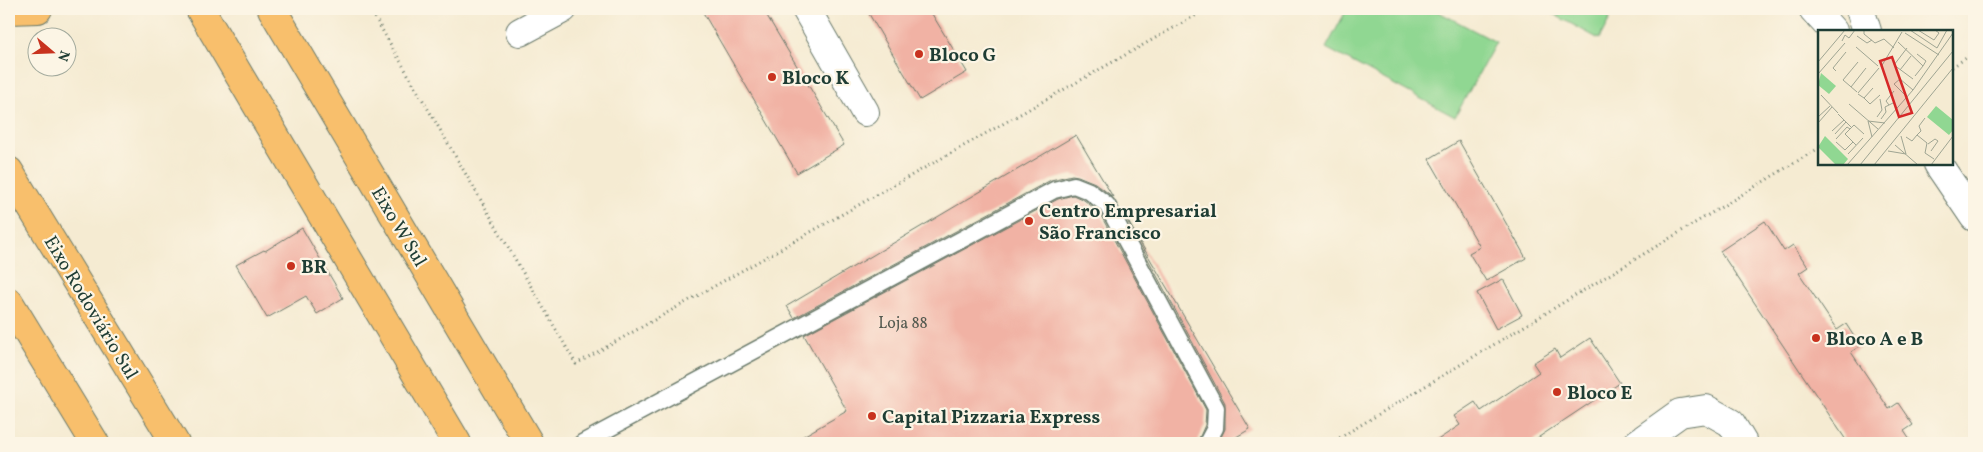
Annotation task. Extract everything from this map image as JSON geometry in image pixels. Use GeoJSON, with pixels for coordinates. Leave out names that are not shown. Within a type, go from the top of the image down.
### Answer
{"type":"FeatureCollection","features":[{"type":"Feature","properties":{"kind":"main road"},"geometry":{"type":"LineString","coordinates":[[9,10],[38,9]]}},
{"type":"Feature","properties":{"kind":"main road"},"geometry":{"type":"LineString","coordinates":[[200,9],[457,443]]}},
{"type":"Feature","properties":{"kind":"main road","name":"Eixo W Sul"},"geometry":{"type":"LineString","coordinates":[[272,9],[529,443]]}},
{"type":"Feature","properties":{"kind":"main road","name":"Eixo Rodoviário Sul"},"geometry":{"type":"LineString","coordinates":[[9,171],[175,443]]}},
{"type":"Feature","properties":{"kind":"main road"},"geometry":{"type":"LineString","coordinates":[[9,302],[95,443]]}},
{"type":"Feature","properties":{"kind":"street"},"geometry":{"type":"LineString","coordinates":[[520,32],[563,9]]}},
{"type":"Feature","properties":{"kind":"street"},"geometry":{"type":"LineString","coordinates":[[806,9],[865,112]]}},
{"type":"Feature","properties":{"kind":"street"},"geometry":{"type":"LineString","coordinates":[[1813,9],[1832,30]]}},
{"type":"Feature","properties":{"kind":"street"},"geometry":{"type":"LineString","coordinates":[[1860,9],[1867,30]]}},
{"type":"Feature","properties":{"kind":"street"},"geometry":{"type":"LineString","coordinates":[[1939,165],[1974,217]]}},
{"type":"Feature","properties":{"kind":"street"},"geometry":{"type":"LineString","coordinates":[[1638,443],[1680,413],[1706,409],[1730,423],[1743,443]]}},
{"type":"Feature","properties":{"kind":"lane"},"geometry":{"type":"LineString","coordinates":[[582,443],[1054,190],[1074,185],[1089,191],[1107,206],[1216,408],[1215,428],[1207,443]]}},
{"type":"Feature","properties":{"kind":"path"},"geometry":{"type":"LineString","coordinates":[[370,9],[576,364],[1206,9]]}},
{"type":"Feature","properties":{"kind":"path"},"geometry":{"type":"LineString","coordinates":[[1953,66],[1974,53]]}},
{"type":"Feature","properties":{"kind":"path"},"geometry":{"type":"LineString","coordinates":[[1331,443],[1818,149]]}},
{"type":"Feature","properties":{"kind":"green space"},"geometry":{"type":"Polygon","coordinates":[[[1347,9],[1433,9],[1496,42],[1455,117],[1326,48],[1347,9]]]}},
{"type":"Feature","properties":{"kind":"green space"},"geometry":{"type":"Polygon","coordinates":[[[1544,9],[1615,9],[1599,39],[1544,9]]]}},
{"type":"Feature","properties":{"kind":"building","name":"Bloco K"},"geometry":{"type":"Polygon","coordinates":[[[701,9],[763,9],[844,145],[797,173],[701,9]]]}},
{"type":"Feature","properties":{"kind":"building","name":"Bloco G"},"geometry":{"type":"Polygon","coordinates":[[[866,9],[929,9],[967,72],[920,100],[866,9]]]}},
{"type":"Feature","properties":{"kind":"building"},"geometry":{"type":"Polygon","coordinates":[[[1076,135],[1113,197],[1095,183],[1078,176],[1072,175],[1051,180],[794,318],[787,306],[1076,135]]]}},
{"type":"Feature","properties":{"kind":"building"},"geometry":{"type":"Polygon","coordinates":[[[1459,141],[1526,258],[1486,281],[1469,253],[1480,247],[1429,159],[1459,141]]]}},
{"type":"Feature","properties":{"kind":"building","name":"Centro Empresarial São Francisco"},"geometry":{"type":"Polygon","coordinates":[[[1073,195],[1084,200],[1099,212],[1206,410],[1205,425],[1197,443],[791,443],[847,411],[804,335],[1058,199],[1073,195]]]}},
{"type":"Feature","properties":{"kind":"building"},"geometry":{"type":"Polygon","coordinates":[[[1126,218],[1250,429],[1226,443],[1218,443],[1225,429],[1225,403],[1126,218]]]}},
{"type":"Feature","properties":{"kind":"building","name":"Bloco A e B"},"geometry":{"type":"Polygon","coordinates":[[[1765,221],[1784,251],[1793,245],[1808,267],[1799,273],[1837,330],[1846,324],[1860,346],[1851,352],[1889,409],[1898,403],[1913,425],[1904,431],[1912,443],[1848,443],[1720,251],[1765,221]]]}},
{"type":"Feature","properties":{"kind":"building"},"geometry":{"type":"Polygon","coordinates":[[[302,228],[343,298],[317,314],[306,296],[267,318],[236,265],[265,251],[302,228]]]}},
{"type":"Feature","properties":{"kind":"building"},"geometry":{"type":"Polygon","coordinates":[[[1503,279],[1522,315],[1496,329],[1477,293],[1503,279]]]}},
{"type":"Feature","properties":{"kind":"building","name":"Bloco E"},"geometry":{"type":"Polygon","coordinates":[[[1590,338],[1620,383],[1530,443],[1433,443],[1460,425],[1454,416],[1475,402],[1481,411],[1539,372],[1533,363],[1555,349],[1560,358],[1590,338]]]}},
{"type":"Feature","properties":{"kind":"place","name":"Bloco G"},"geometry":{"type":"Point","coordinates":[919,54]}},
{"type":"Feature","properties":{"kind":"place","name":"Bloco K"},"geometry":{"type":"Point","coordinates":[772,77]}},
{"type":"Feature","properties":{"kind":"place","name":"Centro Empresarial São Francisco"},"geometry":{"type":"Point","coordinates":[1029,221]}},
{"type":"Feature","properties":{"kind":"place","name":"BR"},"geometry":{"type":"Point","coordinates":[291,266]}},
{"type":"Feature","properties":{"kind":"place","name":"Bloco A e B"},"geometry":{"type":"Point","coordinates":[1816,338]}},
{"type":"Feature","properties":{"kind":"place","name":"Bloco E"},"geometry":{"type":"Point","coordinates":[1557,392]}},
{"type":"Feature","properties":{"kind":"place","name":"Capital Pizzaria Express"},"geometry":{"type":"Point","coordinates":[872,416]}}]}
